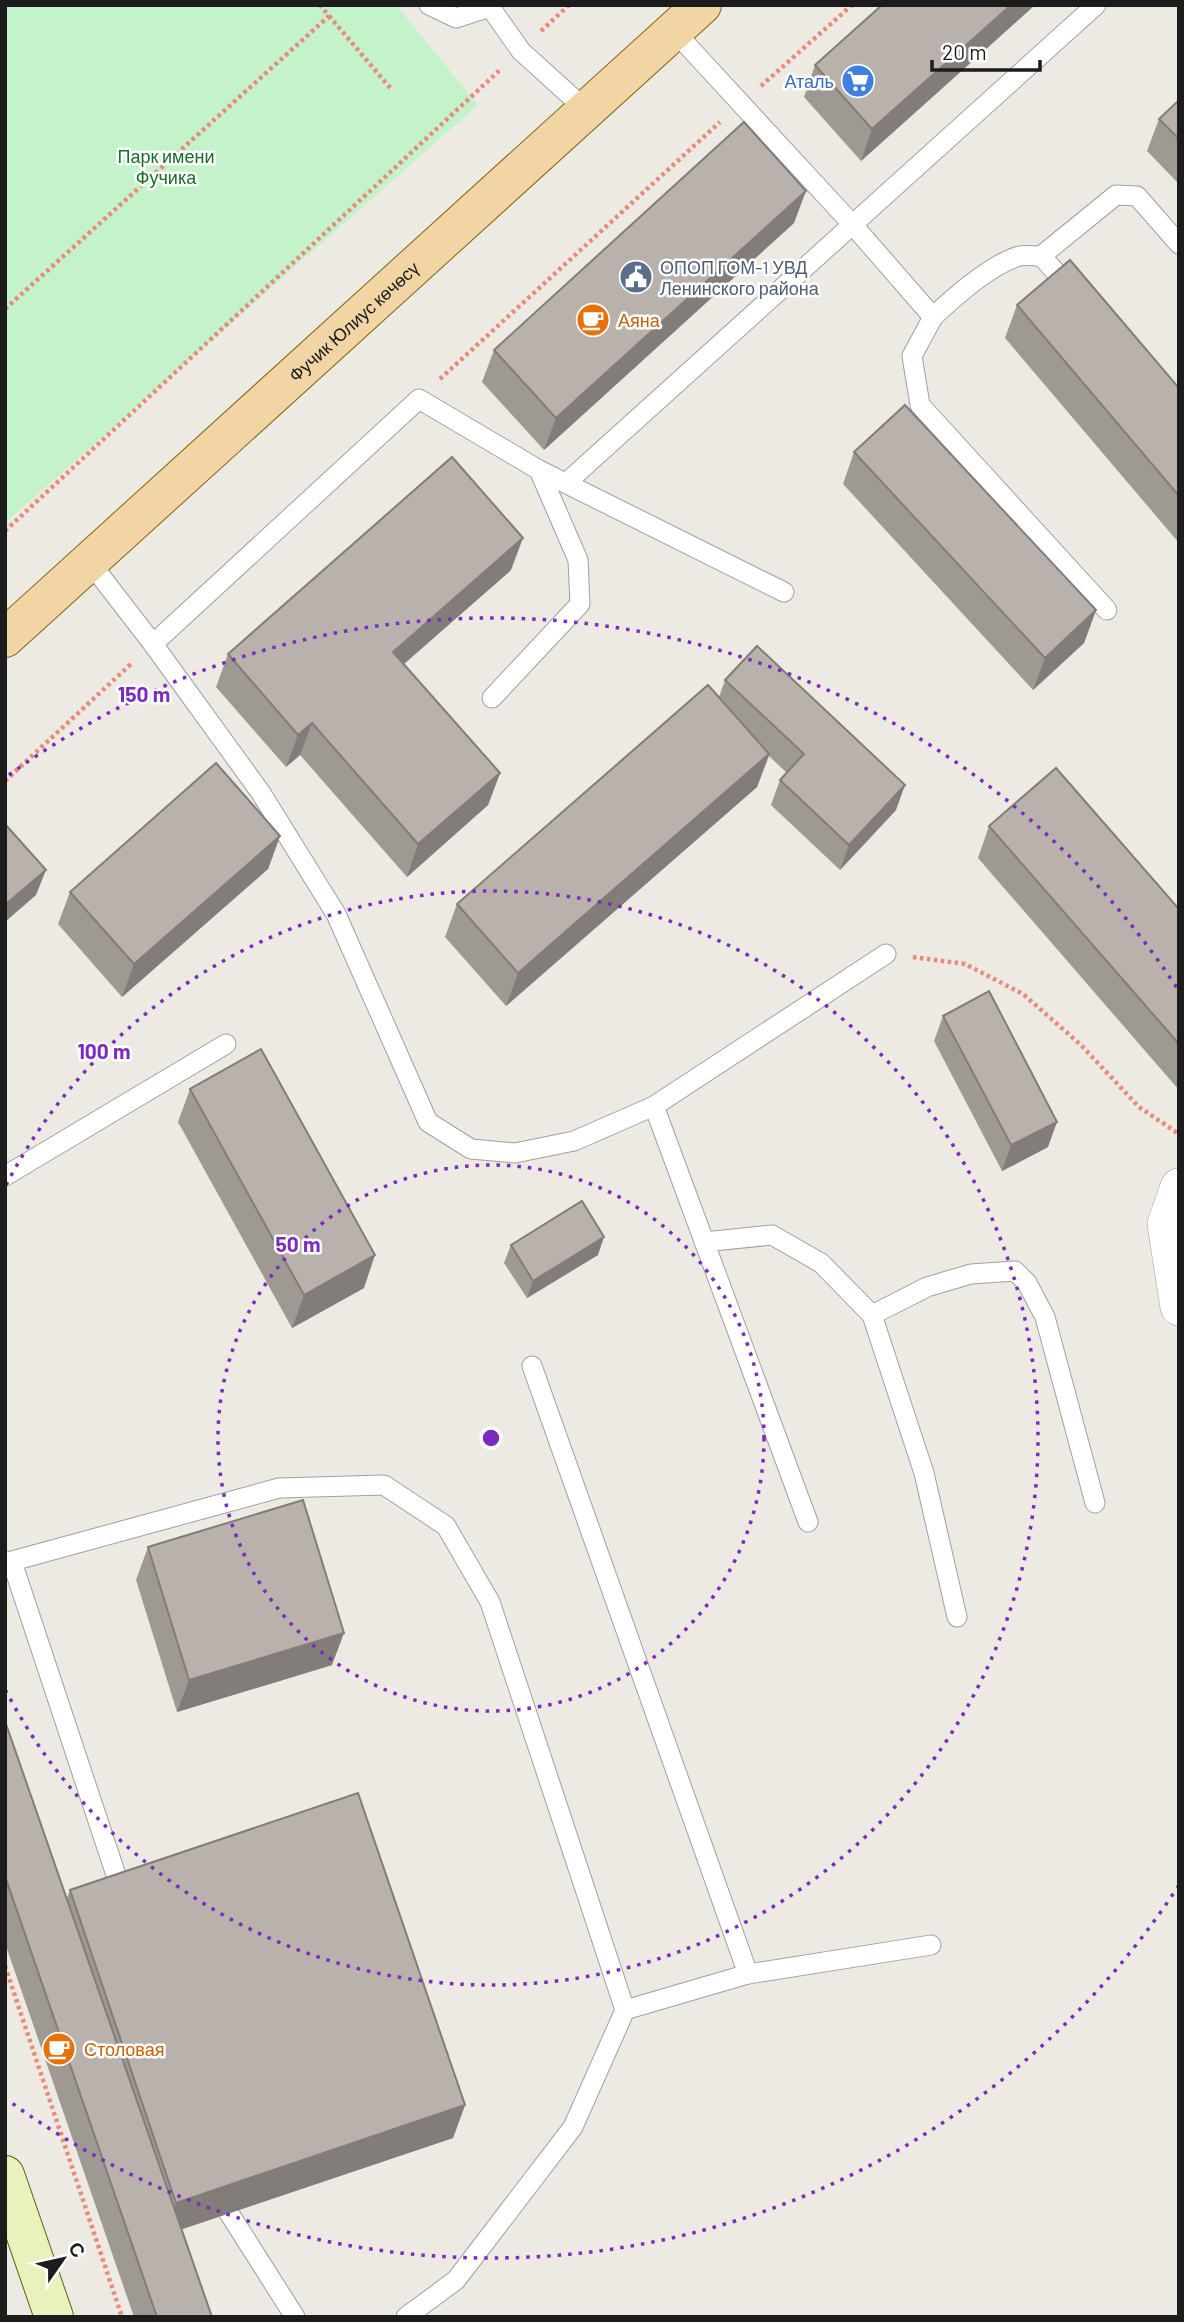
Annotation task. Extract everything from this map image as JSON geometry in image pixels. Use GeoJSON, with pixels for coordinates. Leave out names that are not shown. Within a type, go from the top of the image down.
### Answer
{"type":"FeatureCollection","features":[{"type":"Feature","properties":{"kind":"main road","name":"Фучик Юлиус көчөсү"},"geometry":{"type":"LineString","coordinates":[[5,638],[702,5]]}},
{"type":"Feature","properties":{"kind":"main road"},"geometry":{"type":"LineString","coordinates":[[5,2175],[54,2317]]}},
{"type":"Feature","properties":{"kind":"street"},"geometry":{"type":"LineString","coordinates":[[1179,1187],[1166,1224],[1179,1307]]}},
{"type":"Feature","properties":{"kind":"lane"},"geometry":{"type":"LineString","coordinates":[[429,5],[456,18],[491,6],[521,51],[585,109]]}},
{"type":"Feature","properties":{"kind":"lane"},"geometry":{"type":"LineString","coordinates":[[566,483],[1096,5]]}},
{"type":"Feature","properties":{"kind":"lane"},"geometry":{"type":"LineString","coordinates":[[674,30],[852,223],[933,317]]}},
{"type":"Feature","properties":{"kind":"lane"},"geometry":{"type":"LineString","coordinates":[[1107,610],[920,405],[912,356],[933,317],[948,303],[995,268],[1020,256],[1041,256],[1116,195],[1137,196],[1179,244]]}},
{"type":"Feature","properties":{"kind":"lane"},"geometry":{"type":"LineString","coordinates":[[1041,256],[1084,303]]}},
{"type":"Feature","properties":{"kind":"lane"},"geometry":{"type":"LineString","coordinates":[[153,644],[419,398],[539,470],[784,592]]}},
{"type":"Feature","properties":{"kind":"lane"},"geometry":{"type":"LineString","coordinates":[[492,698],[580,604],[578,560],[539,470]]}},
{"type":"Feature","properties":{"kind":"lane"},"geometry":{"type":"LineString","coordinates":[[89,561],[261,793],[336,914],[428,1122],[471,1149],[515,1153],[574,1141],[654,1106],[886,954]]}},
{"type":"Feature","properties":{"kind":"lane"},"geometry":{"type":"LineString","coordinates":[[5,1176],[226,1044]]}},
{"type":"Feature","properties":{"kind":"lane"},"geometry":{"type":"LineString","coordinates":[[654,1106],[808,1522]]}},
{"type":"Feature","properties":{"kind":"lane"},"geometry":{"type":"LineString","coordinates":[[704,1242],[772,1235],[821,1263],[872,1315],[924,1473],[957,1617]]}},
{"type":"Feature","properties":{"kind":"lane"},"geometry":{"type":"LineString","coordinates":[[872,1315],[927,1287],[971,1274],[1015,1271],[1027,1283],[1045,1317],[1095,1503]]}},
{"type":"Feature","properties":{"kind":"lane"},"geometry":{"type":"LineString","coordinates":[[532,1366],[748,1974]]}},
{"type":"Feature","properties":{"kind":"lane"},"geometry":{"type":"LineString","coordinates":[[125,1900],[9,1562],[279,1488],[384,1485],[446,1526],[489,1602],[625,2010],[573,2127],[456,2280],[406,2317]]}},
{"type":"Feature","properties":{"kind":"lane"},"geometry":{"type":"LineString","coordinates":[[625,2010],[748,1974],[931,1945]]}},
{"type":"Feature","properties":{"kind":"lane"},"geometry":{"type":"LineString","coordinates":[[229,2213],[295,2317]]}},
{"type":"Feature","properties":{"kind":"path"},"geometry":{"type":"LineString","coordinates":[[320,5],[392,90]]}},
{"type":"Feature","properties":{"kind":"path"},"geometry":{"type":"LineString","coordinates":[[5,531],[569,5]]}},
{"type":"Feature","properties":{"kind":"path"},"geometry":{"type":"LineString","coordinates":[[419,398],[852,5]]}},
{"type":"Feature","properties":{"kind":"path"},"geometry":{"type":"LineString","coordinates":[[5,309],[329,16]]}},
{"type":"Feature","properties":{"kind":"path"},"geometry":{"type":"LineString","coordinates":[[5,781],[153,644]]}},
{"type":"Feature","properties":{"kind":"path"},"geometry":{"type":"LineString","coordinates":[[886,954],[965,964],[1023,994],[1081,1045],[1139,1107],[1179,1135]]}},
{"type":"Feature","properties":{"kind":"path"},"geometry":{"type":"LineString","coordinates":[[5,1966],[122,2317]]}},
{"type":"Feature","properties":{"kind":"green space","name":"Парк имени Фучика"},"geometry":{"type":"Polygon","coordinates":[[[5,5],[396,5],[478,105],[5,523],[5,5]]]}},
{"type":"Feature","properties":{"kind":"building"},"geometry":{"type":"Polygon","coordinates":[[[882,5],[1011,5],[872,129],[815,65],[882,5]]]}},
{"type":"Feature","properties":{"kind":"building"},"geometry":{"type":"Polygon","coordinates":[[[1179,100],[1179,139],[1159,119],[1179,100]]]}},
{"type":"Feature","properties":{"kind":"building"},"geometry":{"type":"Polygon","coordinates":[[[744,122],[806,191],[556,418],[494,350],[744,122]]]}},
{"type":"Feature","properties":{"kind":"building"},"geometry":{"type":"Polygon","coordinates":[[[1070,260],[1179,388],[1179,496],[1017,305],[1070,260]]]}},
{"type":"Feature","properties":{"kind":"building"},"geometry":{"type":"Polygon","coordinates":[[[905,405],[1096,610],[1045,658],[854,452],[905,405]]]}},
{"type":"Feature","properties":{"kind":"building"},"geometry":{"type":"Polygon","coordinates":[[[452,457],[523,538],[393,652],[500,773],[418,844],[312,723],[298,735],[228,654],[452,457]]]}},
{"type":"Feature","properties":{"kind":"building"},"geometry":{"type":"Polygon","coordinates":[[[757,646],[905,785],[849,845],[780,780],[804,754],[725,680],[757,646]]]}},
{"type":"Feature","properties":{"kind":"building"},"geometry":{"type":"Polygon","coordinates":[[[708,685],[769,754],[518,973],[457,904],[708,685]]]}},
{"type":"Feature","properties":{"kind":"building"},"geometry":{"type":"Polygon","coordinates":[[[216,763],[280,836],[134,964],[70,892],[216,763]]]}},
{"type":"Feature","properties":{"kind":"building"},"geometry":{"type":"Polygon","coordinates":[[[1056,768],[1179,909],[1179,1044],[989,826],[1056,768]]]}},
{"type":"Feature","properties":{"kind":"building"},"geometry":{"type":"Polygon","coordinates":[[[5,824],[46,870],[5,905],[5,824]]]}},
{"type":"Feature","properties":{"kind":"building"},"geometry":{"type":"Polygon","coordinates":[[[989,991],[1057,1122],[1011,1145],[943,1016],[989,991]]]}},
{"type":"Feature","properties":{"kind":"building"},"geometry":{"type":"Polygon","coordinates":[[[261,1049],[375,1255],[304,1295],[190,1089],[261,1049]]]}},
{"type":"Feature","properties":{"kind":"building"},"geometry":{"type":"Polygon","coordinates":[[[582,1201],[604,1237],[533,1281],[511,1245],[582,1201]]]}},
{"type":"Feature","properties":{"kind":"building"},"geometry":{"type":"Polygon","coordinates":[[[303,1500],[344,1633],[189,1680],[148,1547],[303,1500]]]}},
{"type":"Feature","properties":{"kind":"building"},"geometry":{"type":"Polygon","coordinates":[[[5,1721],[212,2317],[157,2317],[5,1876],[5,1721]]]}},
{"type":"Feature","properties":{"kind":"building"},"geometry":{"type":"Polygon","coordinates":[[[358,1793],[465,2105],[176,2203],[70,1890],[358,1793]]]}},
{"type":"Feature","properties":{"kind":"place","name":"Аталь"},"geometry":{"type":"Point","coordinates":[858,81]}},
{"type":"Feature","properties":{"kind":"place","name":"ОПОП ГОМ-1 УВД Ленинского района"},"geometry":{"type":"Point","coordinates":[636,277]}},
{"type":"Feature","properties":{"kind":"place","name":"Аяна"},"geometry":{"type":"Point","coordinates":[593,320]}},
{"type":"Feature","properties":{"kind":"place","name":"Столовая"},"geometry":{"type":"Point","coordinates":[59,2049]}}]}
